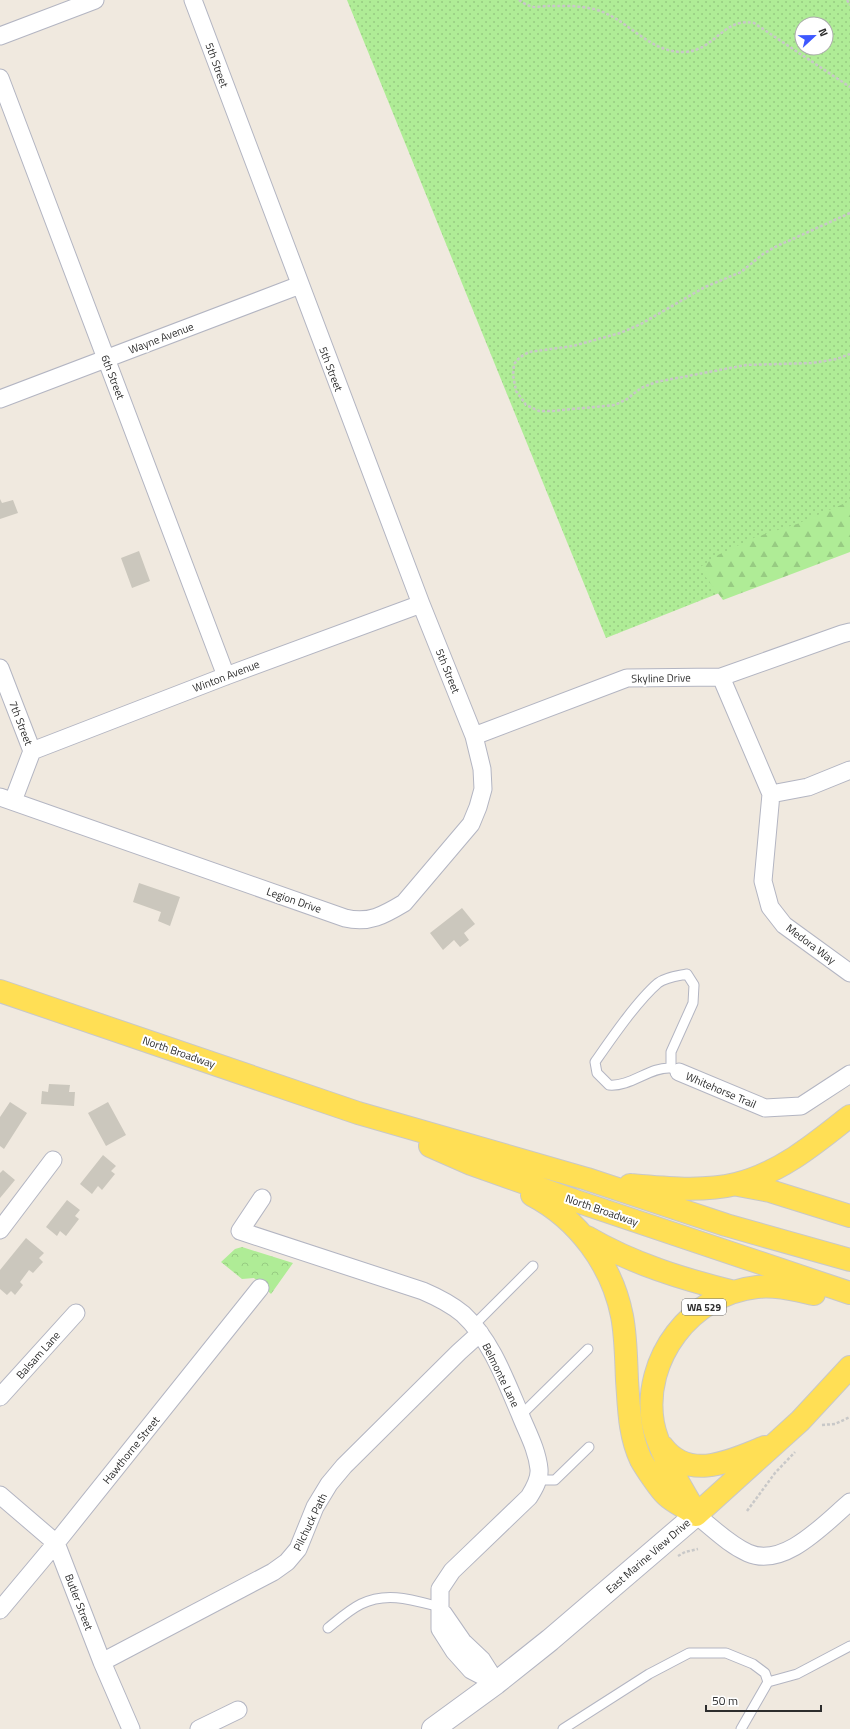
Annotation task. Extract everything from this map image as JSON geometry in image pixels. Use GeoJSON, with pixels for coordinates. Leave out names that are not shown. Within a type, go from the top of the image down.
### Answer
{"type":"FeatureCollection","features":[{"type":"Feature","properties":{"kind":"main road","name":"North Broadway"},"geometry":{"type":"LineString","coordinates":[[0,991],[358,1113],[587,1180],[726,1225],[850,1260]]}},
{"type":"Feature","properties":{"kind":"main road","name":"North Broadway"},"geometry":{"type":"LineString","coordinates":[[358,1113],[471,1164],[576,1202],[850,1293]]}},
{"type":"Feature","properties":{"kind":"main road"},"geometry":{"type":"LineString","coordinates":[[587,1180],[659,1187],[700,1188],[734,1184],[764,1174],[787,1163],[816,1143],[850,1116]]}},
{"type":"Feature","properties":{"kind":"main road"},"geometry":{"type":"LineString","coordinates":[[471,1164],[540,1199],[560,1213],[583,1235],[604,1266],[615,1290],[622,1315],[631,1425],[641,1461],[665,1495],[696,1514]]}},
{"type":"Feature","properties":{"kind":"main road"},"geometry":{"type":"LineString","coordinates":[[734,1184],[770,1191],[850,1216]]}},
{"type":"Feature","properties":{"kind":"main road"},"geometry":{"type":"LineString","coordinates":[[583,1235],[605,1248],[645,1266],[734,1292]]}},
{"type":"Feature","properties":{"kind":"main road","name":"WA 529"},"geometry":{"type":"LineString","coordinates":[[788,1446],[704,1467],[692,1466],[680,1462],[668,1454],[657,1440],[653,1424],[651,1394],[658,1364],[668,1345],[681,1326],[712,1301],[734,1292],[757,1287],[785,1287],[835,1299],[850,1301]]}},
{"type":"Feature","properties":{"kind":"main road","name":"East Marine View Drive"},"geometry":{"type":"LineString","coordinates":[[433,1729],[496,1683],[550,1640],[696,1514],[788,1446],[800,1421],[850,1367]]}},
{"type":"Feature","properties":{"kind":"main road"},"geometry":{"type":"LineString","coordinates":[[657,1440],[696,1514]]}},
{"type":"Feature","properties":{"kind":"street"},"geometry":{"type":"LineString","coordinates":[[0,36],[95,0]]}},
{"type":"Feature","properties":{"kind":"street","name":"5th Street"},"geometry":{"type":"LineString","coordinates":[[193,0],[421,604],[474,736]]}},
{"type":"Feature","properties":{"kind":"street","name":"6th Street"},"geometry":{"type":"LineString","coordinates":[[0,78],[226,676]]}},
{"type":"Feature","properties":{"kind":"street","name":"Wayne Avenue"},"geometry":{"type":"LineString","coordinates":[[0,399],[300,285]]}},
{"type":"Feature","properties":{"kind":"street","name":"Winton Avenue"},"geometry":{"type":"LineString","coordinates":[[32,751],[226,676],[421,604]]}},
{"type":"Feature","properties":{"kind":"street","name":"Skyline Drive"},"geometry":{"type":"LineString","coordinates":[[474,736],[627,678],[721,677],[850,632]]}},
{"type":"Feature","properties":{"kind":"street","name":"7th Street"},"geometry":{"type":"LineString","coordinates":[[0,668],[32,751],[6,799]]}},
{"type":"Feature","properties":{"kind":"street","name":"Medora Way"},"geometry":{"type":"LineString","coordinates":[[721,677],[771,794],[763,881],[770,907],[784,925],[850,973]]}},
{"type":"Feature","properties":{"kind":"street","name":"Legion Drive"},"geometry":{"type":"LineString","coordinates":[[6,799],[345,918],[359,921],[373,919],[404,903],[471,824],[483,789],[482,769],[474,736]]}},
{"type":"Feature","properties":{"kind":"street"},"geometry":{"type":"LineString","coordinates":[[771,794],[808,786],[850,770]]}},
{"type":"Feature","properties":{"kind":"street","name":"Whitehorse Trail"},"geometry":{"type":"LineString","coordinates":[[675,1070],[765,1108],[801,1106],[850,1074]]}},
{"type":"Feature","properties":{"kind":"street"},"geometry":{"type":"LineString","coordinates":[[0,1230],[53,1160]]}},
{"type":"Feature","properties":{"kind":"street","name":"Belmonte Lane"},"geometry":{"type":"LineString","coordinates":[[262,1198],[240,1231],[423,1291],[444,1300],[462,1314],[477,1330],[500,1368],[535,1449],[539,1470],[537,1480],[530,1497],[452,1571],[440,1589],[440,1607]]}},
{"type":"Feature","properties":{"kind":"street","name":"Hawthorne Street"},"geometry":{"type":"LineString","coordinates":[[0,1610],[56,1543],[260,1288]]}},
{"type":"Feature","properties":{"kind":"street","name":"Balsam Lane"},"geometry":{"type":"LineString","coordinates":[[0,1397],[76,1314]]}},
{"type":"Feature","properties":{"kind":"street","name":"Pilchuck Path"},"geometry":{"type":"LineString","coordinates":[[102,1662],[273,1572],[288,1562],[298,1549],[315,1507],[329,1484],[344,1466],[459,1352],[477,1330]]}},
{"type":"Feature","properties":{"kind":"street","name":"Butler Street"},"geometry":{"type":"LineString","coordinates":[[0,1494],[56,1543],[102,1662],[131,1729]]}},
{"type":"Feature","properties":{"kind":"street"},"geometry":{"type":"LineString","coordinates":[[696,1514],[729,1543],[749,1554],[765,1556],[784,1552],[800,1544],[850,1502]]}},
{"type":"Feature","properties":{"kind":"street"},"geometry":{"type":"LineString","coordinates":[[440,1607],[464,1642],[482,1660],[496,1683]]}},
{"type":"Feature","properties":{"kind":"street"},"geometry":{"type":"LineString","coordinates":[[199,1729],[238,1710]]}},
{"type":"Feature","properties":{"kind":"lane"},"geometry":{"type":"LineString","coordinates":[[687,974],[694,985],[693,1003],[671,1052],[675,1070],[658,1070],[618,1086],[609,1085],[597,1073],[595,1062],[637,1006],[659,982],[672,976],[687,974]]}},
{"type":"Feature","properties":{"kind":"lane"},"geometry":{"type":"LineString","coordinates":[[477,1330],[534,1266]]}},
{"type":"Feature","properties":{"kind":"lane"},"geometry":{"type":"LineString","coordinates":[[520,1416],[588,1349]]}},
{"type":"Feature","properties":{"kind":"lane"},"geometry":{"type":"LineString","coordinates":[[537,1480],[555,1480],[589,1447]]}},
{"type":"Feature","properties":{"kind":"lane"},"geometry":{"type":"LineString","coordinates":[[328,1628],[359,1604],[375,1598],[397,1596],[440,1607]]}},
{"type":"Feature","properties":{"kind":"lane"},"geometry":{"type":"LineString","coordinates":[[741,1729],[768,1682],[798,1674],[850,1646]]}},
{"type":"Feature","properties":{"kind":"lane"},"geometry":{"type":"LineString","coordinates":[[563,1729],[649,1674],[689,1653],[726,1653],[753,1664],[765,1673],[768,1682]]}},
{"type":"Feature","properties":{"kind":"path"},"geometry":{"type":"LineString","coordinates":[[519,0],[530,6],[582,7],[597,10],[610,16],[664,49],[676,52],[685,52],[703,47],[734,24],[746,22],[754,23],[850,87]]}},
{"type":"Feature","properties":{"kind":"path"},"geometry":{"type":"LineString","coordinates":[[847,0],[850,5]]}},
{"type":"Feature","properties":{"kind":"path"},"geometry":{"type":"LineString","coordinates":[[850,213],[775,247],[763,254],[741,272],[705,286],[641,324],[620,333],[573,346],[530,352],[520,357],[514,364],[513,375],[516,391],[526,405],[539,411],[615,404],[627,399],[641,388],[656,382],[746,365],[812,363],[837,359],[850,354]]}},
{"type":"Feature","properties":{"kind":"path"},"geometry":{"type":"LineString","coordinates":[[822,1425],[835,1424],[850,1417]]}},
{"type":"Feature","properties":{"kind":"path"},"geometry":{"type":"LineString","coordinates":[[816,1430],[826,1420]]}},
{"type":"Feature","properties":{"kind":"path"},"geometry":{"type":"LineString","coordinates":[[747,1511],[775,1474],[788,1446]]}},
{"type":"Feature","properties":{"kind":"green space"},"geometry":{"type":"Polygon","coordinates":[[[347,0],[850,0],[850,541],[606,638],[347,0]]]}},
{"type":"Feature","properties":{"kind":"green space"},"geometry":{"type":"Polygon","coordinates":[[[850,501],[850,552],[723,600],[699,568],[718,555],[756,537],[797,524],[850,501]]]}},
{"type":"Feature","properties":{"kind":"green space"},"geometry":{"type":"Polygon","coordinates":[[[242,1247],[293,1263],[271,1294],[254,1278],[242,1279],[221,1262],[235,1249],[242,1247]]]}},
{"type":"Feature","properties":{"kind":"building"},"geometry":{"type":"Polygon","coordinates":[[[0,499],[2,503],[13,500],[18,513],[0,519],[0,499]]]}},
{"type":"Feature","properties":{"kind":"building"},"geometry":{"type":"Polygon","coordinates":[[[139,551],[150,581],[132,588],[121,558],[139,551]]]}},
{"type":"Feature","properties":{"kind":"building"},"geometry":{"type":"Polygon","coordinates":[[[139,883],[180,897],[170,926],[158,921],[161,912],[133,902],[139,883]]]}},
{"type":"Feature","properties":{"kind":"building"},"geometry":{"type":"Polygon","coordinates":[[[462,908],[475,924],[464,933],[469,940],[460,947],[454,940],[443,950],[430,933],[462,908]]]}},
{"type":"Feature","properties":{"kind":"building"},"geometry":{"type":"Polygon","coordinates":[[[49,1084],[70,1085],[69,1092],[75,1092],[74,1106],[41,1104],[42,1091],[48,1092],[49,1084]]]}},
{"type":"Feature","properties":{"kind":"building"},"geometry":{"type":"Polygon","coordinates":[[[10,1102],[27,1113],[4,1149],[0,1146],[0,1117],[10,1102]]]}},
{"type":"Feature","properties":{"kind":"building"},"geometry":{"type":"Polygon","coordinates":[[[108,1102],[126,1135],[106,1146],[88,1113],[108,1102]]]}},
{"type":"Feature","properties":{"kind":"building"},"geometry":{"type":"Polygon","coordinates":[[[103,1155],[116,1166],[111,1171],[115,1174],[102,1190],[98,1186],[92,1194],[80,1184],[103,1155]]]}},
{"type":"Feature","properties":{"kind":"building"},"geometry":{"type":"Polygon","coordinates":[[[3,1170],[15,1180],[0,1198],[0,1173],[3,1170]]]}},
{"type":"Feature","properties":{"kind":"building"},"geometry":{"type":"Polygon","coordinates":[[[67,1200],[80,1210],[75,1216],[79,1219],[66,1236],[60,1231],[57,1236],[46,1227],[67,1200]]]}},
{"type":"Feature","properties":{"kind":"building"},"geometry":{"type":"Polygon","coordinates":[[[26,1238],[44,1253],[39,1258],[43,1262],[33,1273],[29,1270],[20,1282],[23,1285],[15,1295],[11,1291],[7,1295],[0,1289],[0,1270],[26,1238]]]}}]}
